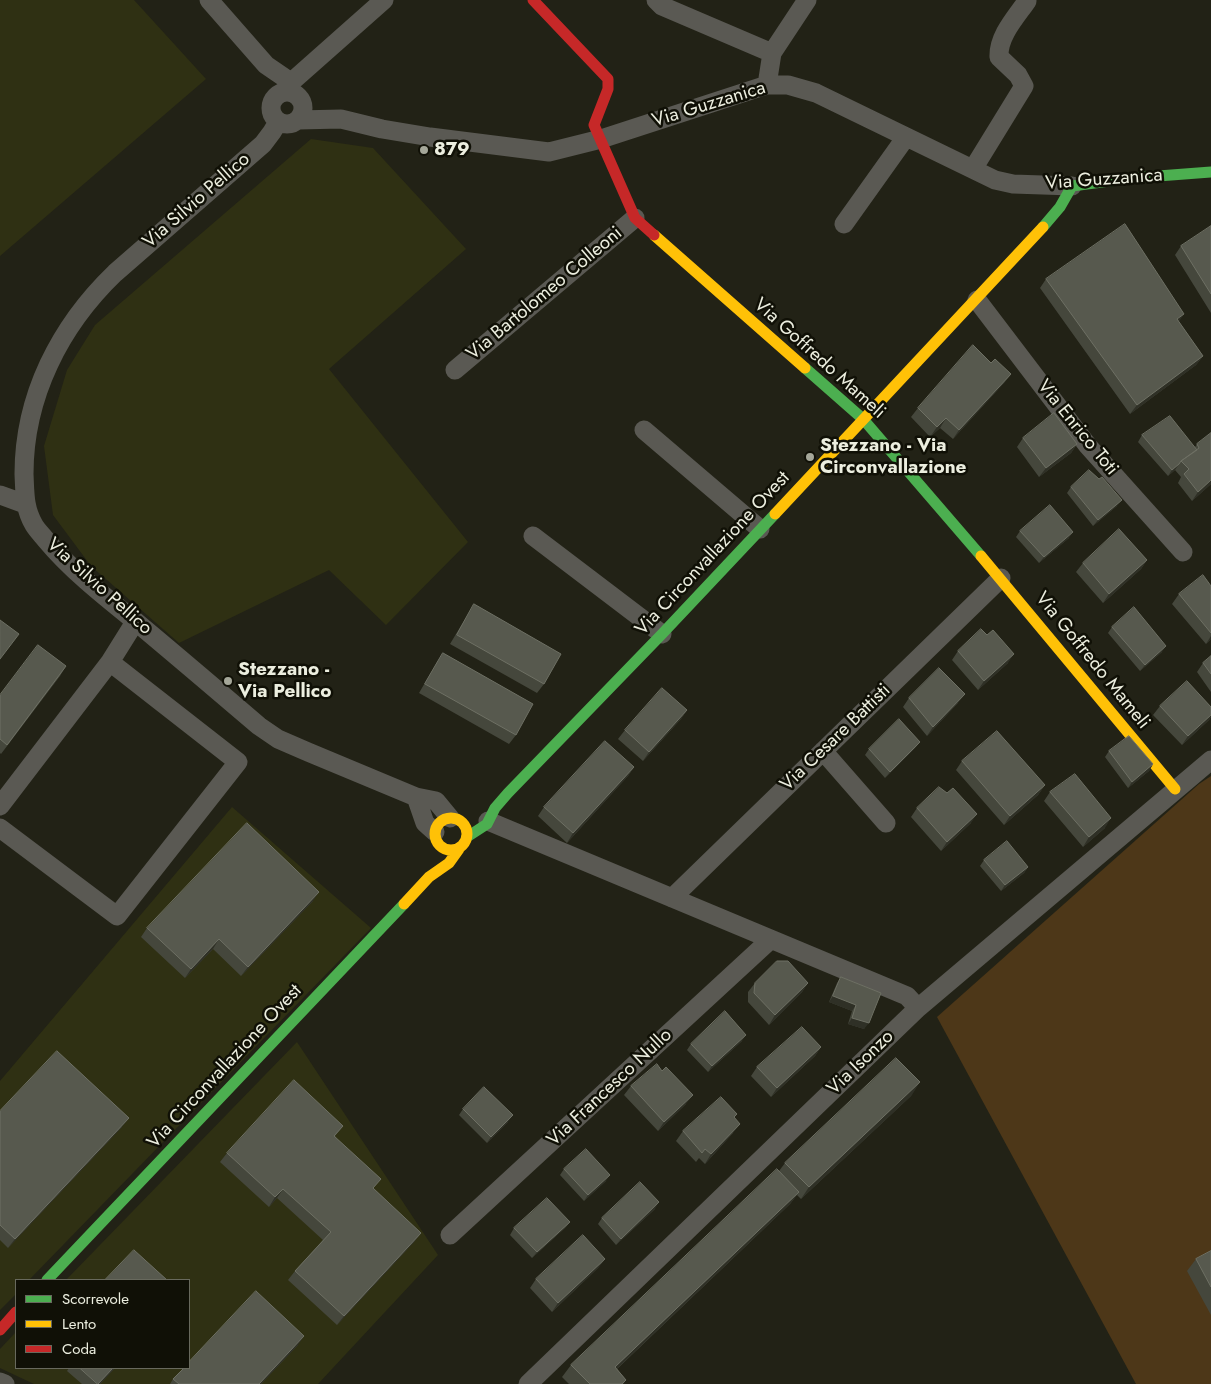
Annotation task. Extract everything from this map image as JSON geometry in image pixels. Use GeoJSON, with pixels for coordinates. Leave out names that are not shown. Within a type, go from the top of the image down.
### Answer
{"type":"FeatureCollection","features":[{"type":"Feature","properties":{"kind":"street","name":"Via Guzzanica"},"geometry":{"type":"LineString","coordinates":[[209,0],[266,65],[285,78],[293,92],[341,119]]}},
{"type":"Feature","properties":{"kind":"street"},"geometry":{"type":"LineString","coordinates":[[274,113],[276,96],[285,92],[293,92],[384,0]]}},
{"type":"Feature","properties":{"kind":"street","name":"Via Goffredo Mameli"},"geometry":{"type":"LineString","coordinates":[[533,0],[608,79],[608,90],[594,125],[635,218],[863,419],[1001,578],[1175,789]]}},
{"type":"Feature","properties":{"kind":"street"},"geometry":{"type":"LineString","coordinates":[[656,0],[662,6],[772,53]]}},
{"type":"Feature","properties":{"kind":"street"},"geometry":{"type":"LineString","coordinates":[[767,85],[772,53],[807,0]]}},
{"type":"Feature","properties":{"kind":"street"},"geometry":{"type":"LineString","coordinates":[[973,169],[1024,86],[1018,75],[999,57],[999,51],[1000,41],[1027,1]]}},
{"type":"Feature","properties":{"kind":"street"},"geometry":{"type":"LineString","coordinates":[[266,65],[266,89],[274,113],[287,124],[298,120],[303,110],[293,92]]}},
{"type":"Feature","properties":{"kind":"street","name":"Via Guzzanica"},"geometry":{"type":"LineString","coordinates":[[298,120],[341,119],[382,129],[430,137],[549,152],[601,139],[767,85],[788,85],[816,93],[995,180],[1013,184],[1072,186],[1132,178],[1211,172]]}},
{"type":"Feature","properties":{"kind":"street","name":"Via Silvio Pellico"},"geometry":{"type":"LineString","coordinates":[[274,113],[272,132],[263,144],[115,273],[95,292],[70,325],[53,354],[38,390],[29,424],[24,457],[25,504],[34,526],[58,554],[135,622],[259,726],[278,738],[416,797],[436,801],[455,819]]}},
{"type":"Feature","properties":{"kind":"street"},"geometry":{"type":"LineString","coordinates":[[844,224],[906,137]]}},
{"type":"Feature","properties":{"kind":"street","name":"Via Circonvallazione Ovest"},"geometry":{"type":"LineString","coordinates":[[455,819],[484,813],[508,793],[662,634],[977,300],[1060,207],[1072,186]]}},
{"type":"Feature","properties":{"kind":"street","name":"Via Bartolomeo Colleoni"},"geometry":{"type":"LineString","coordinates":[[455,370],[635,218]]}},
{"type":"Feature","properties":{"kind":"street","name":"Via Enrico Toti"},"geometry":{"type":"LineString","coordinates":[[977,300],[1088,446],[1183,552]]}},
{"type":"Feature","properties":{"kind":"street"},"geometry":{"type":"LineString","coordinates":[[644,430],[760,530]]}},
{"type":"Feature","properties":{"kind":"street"},"geometry":{"type":"LineString","coordinates":[[0,495],[25,504]]}},
{"type":"Feature","properties":{"kind":"street"},"geometry":{"type":"LineString","coordinates":[[534,536],[662,634]]}},
{"type":"Feature","properties":{"kind":"street","name":"Via Cesare Battisti"},"geometry":{"type":"LineString","coordinates":[[672,898],[1001,578]]}},
{"type":"Feature","properties":{"kind":"street"},"geometry":{"type":"LineString","coordinates":[[0,806],[110,662],[135,622]]}},
{"type":"Feature","properties":{"kind":"street"},"geometry":{"type":"LineString","coordinates":[[0,828],[117,916],[238,762],[110,662]]}},
{"type":"Feature","properties":{"kind":"street"},"geometry":{"type":"LineString","coordinates":[[823,751],[886,823]]}},
{"type":"Feature","properties":{"kind":"street","name":"Via Isonzo"},"geometry":{"type":"LineString","coordinates":[[528,1384],[918,1008],[1211,760]]}},
{"type":"Feature","properties":{"kind":"street"},"geometry":{"type":"LineString","coordinates":[[416,797],[424,824],[434,840],[445,850],[459,849],[463,846],[467,837],[466,828],[455,819],[440,822],[434,840]]}},
{"type":"Feature","properties":{"kind":"street"},"geometry":{"type":"LineString","coordinates":[[484,813],[672,898],[907,996],[918,1008]]}},
{"type":"Feature","properties":{"kind":"street","name":"Via Circonvallazione Ovest"},"geometry":{"type":"LineString","coordinates":[[467,837],[487,824],[484,813]]}},
{"type":"Feature","properties":{"kind":"street","name":"Via Circonvallazione Ovest"},"geometry":{"type":"LineString","coordinates":[[48,1279],[428,872],[449,863],[459,849]]}},
{"type":"Feature","properties":{"kind":"street","name":"Via Francesco Nullo"},"geometry":{"type":"LineString","coordinates":[[450,1235],[770,940]]}},
{"type":"Feature","properties":{"kind":"street"},"geometry":{"type":"LineString","coordinates":[[0,1330],[15,1313]]}},
{"type":"Feature","properties":{"kind":"street"},"geometry":{"type":"LineString","coordinates":[[0,1382],[5,1384]]}},
{"type":"Feature","properties":{"kind":"shaded area"},"geometry":{"type":"Polygon","coordinates":[[[0,0],[134,0],[206,79],[0,256],[0,0]]]}},
{"type":"Feature","properties":{"kind":"shaded area"},"geometry":{"type":"Polygon","coordinates":[[[311,139],[373,148],[466,249],[329,369],[468,542],[386,625],[329,570],[179,643],[91,566],[53,515],[44,446],[67,370],[95,325],[311,139]]]}},
{"type":"Feature","properties":{"kind":"shaded area"},"geometry":{"type":"Polygon","coordinates":[[[1211,776],[1211,1384],[1136,1384],[937,1017],[1199,784],[1211,776]]]}},
{"type":"Feature","properties":{"kind":"shaded area"},"geometry":{"type":"Polygon","coordinates":[[[232,807],[371,928],[30,1279],[15,1279],[15,1295],[0,1310],[0,1081],[232,807]]]}},
{"type":"Feature","properties":{"kind":"shaded area"},"geometry":{"type":"Polygon","coordinates":[[[297,1042],[438,1255],[318,1384],[34,1384],[0,1368],[0,1349],[15,1333],[15,1369],[190,1369],[190,1279],[67,1279],[297,1042]]]}},
{"type":"Feature","properties":{"kind":"building"},"geometry":{"type":"Polygon","coordinates":[[[1125,224],[1184,314],[1177,319],[1203,356],[1137,405],[1046,279],[1125,224]]]}},
{"type":"Feature","properties":{"kind":"building"},"geometry":{"type":"Polygon","coordinates":[[[1211,226],[1211,294],[1181,246],[1211,226]]]}},
{"type":"Feature","properties":{"kind":"building"},"geometry":{"type":"Polygon","coordinates":[[[973,345],[991,363],[995,359],[1011,374],[959,430],[946,418],[937,427],[918,408],[973,345]]]}},
{"type":"Feature","properties":{"kind":"building"},"geometry":{"type":"Polygon","coordinates":[[[1054,413],[1077,444],[1046,468],[1023,438],[1054,413]]]}},
{"type":"Feature","properties":{"kind":"building"},"geometry":{"type":"Polygon","coordinates":[[[1170,416],[1197,450],[1172,470],[1142,435],[1170,416]]]}},
{"type":"Feature","properties":{"kind":"building"},"geometry":{"type":"Polygon","coordinates":[[[1211,433],[1211,480],[1198,492],[1184,474],[1189,469],[1181,461],[1199,448],[1197,444],[1211,433]]]}},
{"type":"Feature","properties":{"kind":"building"},"geometry":{"type":"Polygon","coordinates":[[[1089,470],[1099,479],[1102,477],[1122,500],[1098,520],[1071,487],[1089,470]]]}},
{"type":"Feature","properties":{"kind":"building"},"geometry":{"type":"Polygon","coordinates":[[[1050,505],[1073,532],[1044,557],[1020,531],[1050,505]]]}},
{"type":"Feature","properties":{"kind":"building"},"geometry":{"type":"Polygon","coordinates":[[[1119,529],[1147,560],[1109,594],[1083,563],[1119,529]]]}},
{"type":"Feature","properties":{"kind":"building"},"geometry":{"type":"Polygon","coordinates":[[[1203,575],[1211,586],[1211,633],[1179,594],[1203,575]]]}},
{"type":"Feature","properties":{"kind":"building"},"geometry":{"type":"Polygon","coordinates":[[[474,604],[561,654],[544,684],[457,635],[474,604]]]}},
{"type":"Feature","properties":{"kind":"building"},"geometry":{"type":"Polygon","coordinates":[[[1134,607],[1166,646],[1145,665],[1112,627],[1134,607]]]}},
{"type":"Feature","properties":{"kind":"building"},"geometry":{"type":"Polygon","coordinates":[[[0,620],[19,634],[0,659],[0,620]]]}},
{"type":"Feature","properties":{"kind":"building"},"geometry":{"type":"Polygon","coordinates":[[[981,629],[987,635],[993,630],[1014,654],[984,681],[958,651],[981,629]]]}},
{"type":"Feature","properties":{"kind":"building"},"geometry":{"type":"Polygon","coordinates":[[[38,645],[66,666],[7,745],[0,739],[0,695],[38,645]]]}},
{"type":"Feature","properties":{"kind":"building"},"geometry":{"type":"Polygon","coordinates":[[[443,653],[533,704],[516,735],[425,684],[443,653]]]}},
{"type":"Feature","properties":{"kind":"building"},"geometry":{"type":"Polygon","coordinates":[[[1211,656],[1211,674],[1203,663],[1211,656]]]}},
{"type":"Feature","properties":{"kind":"building"},"geometry":{"type":"Polygon","coordinates":[[[939,668],[965,694],[933,727],[909,698],[939,668]]]}},
{"type":"Feature","properties":{"kind":"building"},"geometry":{"type":"Polygon","coordinates":[[[1187,681],[1211,707],[1211,715],[1188,736],[1160,706],[1187,681]]]}},
{"type":"Feature","properties":{"kind":"building"},"geometry":{"type":"Polygon","coordinates":[[[662,688],[687,710],[649,752],[625,730],[662,688]]]}},
{"type":"Feature","properties":{"kind":"building"},"geometry":{"type":"Polygon","coordinates":[[[899,719],[920,742],[890,772],[869,749],[899,719]]]}},
{"type":"Feature","properties":{"kind":"building"},"geometry":{"type":"Polygon","coordinates":[[[997,731],[1045,785],[1010,816],[962,761],[997,731]]]}},
{"type":"Feature","properties":{"kind":"building"},"geometry":{"type":"Polygon","coordinates":[[[1129,736],[1153,764],[1132,782],[1109,751],[1129,736]]]}},
{"type":"Feature","properties":{"kind":"building"},"geometry":{"type":"Polygon","coordinates":[[[605,741],[634,767],[573,833],[544,807],[605,741]]]}},
{"type":"Feature","properties":{"kind":"building"},"geometry":{"type":"Polygon","coordinates":[[[1075,774],[1111,818],[1089,837],[1050,792],[1075,774]]]}},
{"type":"Feature","properties":{"kind":"building"},"geometry":{"type":"Polygon","coordinates":[[[939,787],[947,793],[953,788],[977,814],[947,842],[917,808],[939,787]]]}},
{"type":"Feature","properties":{"kind":"building"},"geometry":{"type":"Polygon","coordinates":[[[247,823],[319,892],[248,967],[219,939],[191,969],[147,928],[247,823]]]}},
{"type":"Feature","properties":{"kind":"building"},"geometry":{"type":"Polygon","coordinates":[[[1007,841],[1028,867],[1005,885],[984,860],[1007,841]]]}},
{"type":"Feature","properties":{"kind":"building"},"geometry":{"type":"Polygon","coordinates":[[[777,961],[788,961],[808,983],[775,1015],[754,993],[755,983],[777,961]]]}},
{"type":"Feature","properties":{"kind":"building"},"geometry":{"type":"Polygon","coordinates":[[[841,977],[881,993],[869,1023],[852,1018],[856,1005],[833,996],[841,977]]]}},
{"type":"Feature","properties":{"kind":"building"},"geometry":{"type":"Polygon","coordinates":[[[725,1011],[746,1035],[712,1066],[691,1044],[725,1011]]]}},
{"type":"Feature","properties":{"kind":"building"},"geometry":{"type":"Polygon","coordinates":[[[802,1027],[821,1047],[777,1088],[757,1067],[802,1027]]]}},
{"type":"Feature","properties":{"kind":"building"},"geometry":{"type":"Polygon","coordinates":[[[57,1051],[129,1118],[15,1239],[0,1225],[0,1111],[57,1051]]]}},
{"type":"Feature","properties":{"kind":"building"},"geometry":{"type":"Polygon","coordinates":[[[896,1058],[920,1082],[809,1187],[785,1163],[896,1058]]]}},
{"type":"Feature","properties":{"kind":"building"},"geometry":{"type":"Polygon","coordinates":[[[657,1064],[662,1071],[666,1067],[693,1095],[664,1122],[631,1086],[657,1064]]]}},
{"type":"Feature","properties":{"kind":"building"},"geometry":{"type":"Polygon","coordinates":[[[294,1080],[343,1126],[334,1136],[381,1179],[373,1188],[421,1233],[344,1316],[295,1271],[331,1232],[283,1189],[275,1197],[227,1153],[294,1080]]]}},
{"type":"Feature","properties":{"kind":"building"},"geometry":{"type":"Polygon","coordinates":[[[484,1087],[513,1115],[491,1137],[463,1109],[484,1087]]]}},
{"type":"Feature","properties":{"kind":"building"},"geometry":{"type":"Polygon","coordinates":[[[721,1097],[737,1114],[734,1117],[740,1124],[711,1154],[705,1149],[702,1153],[683,1131],[721,1097]]]}},
{"type":"Feature","properties":{"kind":"building"},"geometry":{"type":"Polygon","coordinates":[[[586,1149],[610,1175],[588,1195],[564,1169],[586,1149]]]}},
{"type":"Feature","properties":{"kind":"building"},"geometry":{"type":"Polygon","coordinates":[[[777,1169],[799,1192],[615,1367],[626,1380],[622,1384],[590,1384],[571,1365],[777,1169]]]}},
{"type":"Feature","properties":{"kind":"building"},"geometry":{"type":"Polygon","coordinates":[[[640,1182],[659,1202],[621,1239],[602,1218],[640,1182]]]}},
{"type":"Feature","properties":{"kind":"building"},"geometry":{"type":"Polygon","coordinates":[[[547,1198],[570,1222],[537,1252],[514,1228],[547,1198]]]}},
{"type":"Feature","properties":{"kind":"building"},"geometry":{"type":"Polygon","coordinates":[[[583,1235],[605,1259],[558,1303],[536,1279],[583,1235]]]}},
{"type":"Feature","properties":{"kind":"building"},"geometry":{"type":"Polygon","coordinates":[[[134,1250],[166,1279],[106,1279],[134,1250]]]}},
{"type":"Feature","properties":{"kind":"building"},"geometry":{"type":"Polygon","coordinates":[[[1211,1251],[1211,1287],[1196,1259],[1211,1251]]]}},
{"type":"Feature","properties":{"kind":"building"},"geometry":{"type":"Polygon","coordinates":[[[256,1291],[304,1336],[259,1384],[179,1384],[173,1379],[183,1369],[190,1369],[190,1361],[256,1291]]]}},
{"type":"Feature","properties":{"kind":"building"},"geometry":{"type":"Polygon","coordinates":[[[81,1369],[112,1369],[98,1384],[81,1369]]]}},
{"type":"Feature","properties":{"kind":"traffic: fast"},"geometry":{"type":"LineString","coordinates":[[1043,227],[1060,207],[1072,186],[1132,178],[1211,172]]}},
{"type":"Feature","properties":{"kind":"traffic: fast"},"geometry":{"type":"LineString","coordinates":[[805,368],[863,419],[981,556]]}},
{"type":"Feature","properties":{"kind":"traffic: fast"},"geometry":{"type":"LineString","coordinates":[[467,837],[487,824],[495,808],[508,793],[775,514]]}},
{"type":"Feature","properties":{"kind":"traffic: fast"},"geometry":{"type":"LineString","coordinates":[[48,1279],[404,904]]}},
{"type":"Feature","properties":{"kind":"traffic: slow"},"geometry":{"type":"LineString","coordinates":[[775,514],[1043,227]]}},
{"type":"Feature","properties":{"kind":"traffic: slow"},"geometry":{"type":"LineString","coordinates":[[654,235],[805,368]]}},
{"type":"Feature","properties":{"kind":"traffic: slow"},"geometry":{"type":"LineString","coordinates":[[981,556],[1175,789]]}},
{"type":"Feature","properties":{"kind":"traffic: slow"},"geometry":{"type":"LineString","coordinates":[[451,818],[457,819],[462,823],[466,828],[467,834],[466,840],[462,845],[457,849],[451,850],[445,849],[440,845],[436,840],[435,834],[436,828],[440,823],[445,819],[451,818]]}},
{"type":"Feature","properties":{"kind":"traffic: slow"},"geometry":{"type":"LineString","coordinates":[[404,904],[429,877],[449,863],[459,849]]}},
{"type":"Feature","properties":{"kind":"traffic: jam"},"geometry":{"type":"LineString","coordinates":[[533,0],[608,79],[608,89],[594,125],[635,218],[654,235]]}},
{"type":"Feature","properties":{"kind":"traffic: jam"},"geometry":{"type":"LineString","coordinates":[[0,1330],[15,1313]]}},
{"type":"Feature","properties":{"kind":"place","name":"879"},"geometry":{"type":"Point","coordinates":[424,150]}},
{"type":"Feature","properties":{"kind":"place","name":"Stezzano - Via Circonvallazione"},"geometry":{"type":"Point","coordinates":[810,457]}},
{"type":"Feature","properties":{"kind":"place","name":"Stezzano - Via Pellico"},"geometry":{"type":"Point","coordinates":[228,681]}}]}
